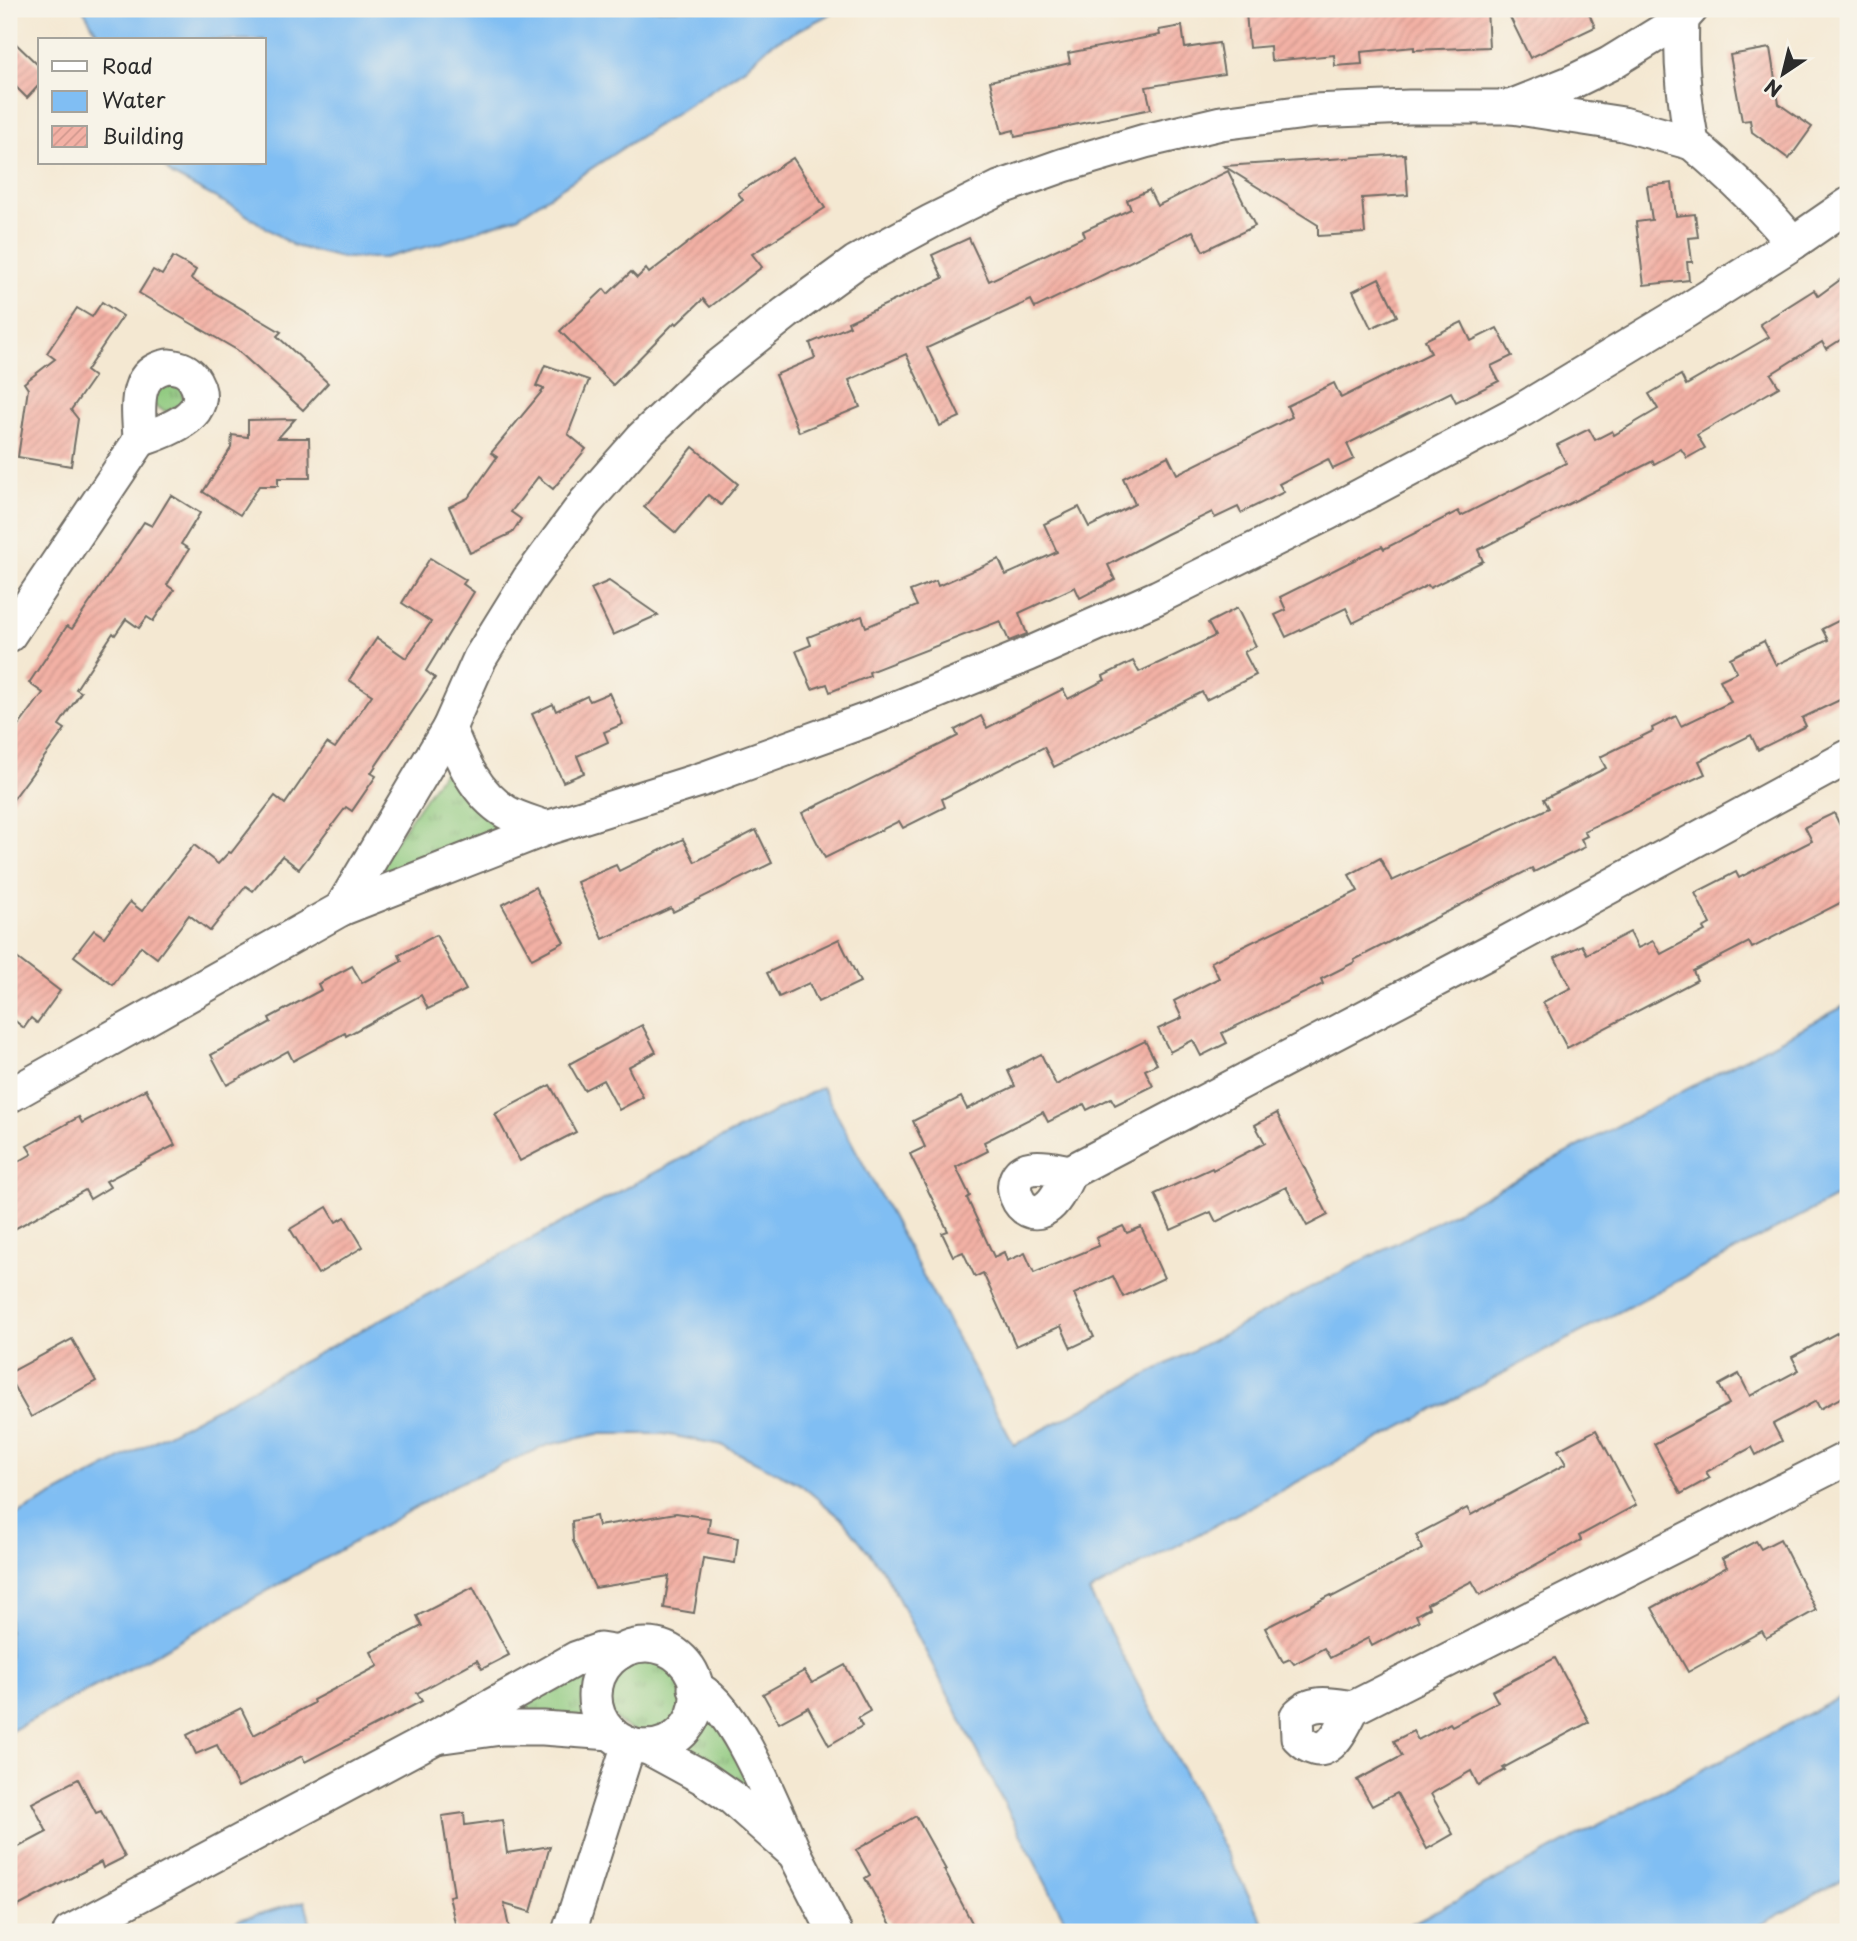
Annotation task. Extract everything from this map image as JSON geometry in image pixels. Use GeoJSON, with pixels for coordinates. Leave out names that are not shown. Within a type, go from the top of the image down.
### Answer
{"type":"FeatureCollection","features":[{"type":"Feature","properties":{"kind":"street"},"geometry":{"type":"LineString","coordinates":[[1510,107],[1609,64],[1687,14]]}},
{"type":"Feature","properties":{"kind":"street"},"geometry":{"type":"LineString","coordinates":[[1687,14],[1681,60],[1683,95],[1692,143]]}},
{"type":"Feature","properties":{"kind":"street"},"geometry":{"type":"LineString","coordinates":[[341,909],[449,728],[480,658],[529,579],[585,503],[642,438],[709,374],[856,262],[999,188],[1145,141],[1209,126],[1313,111],[1510,107],[1623,124],[1692,143],[1749,193],[1793,243]]}},
{"type":"Feature","properties":{"kind":"street"},"geometry":{"type":"LineString","coordinates":[[9,1096],[341,909],[547,828],[703,779],[872,718],[1029,654],[1158,597],[1328,513],[1522,410],[1793,243],[1848,205]]}},
{"type":"Feature","properties":{"kind":"street"},"geometry":{"type":"LineString","coordinates":[[9,635],[141,440]]}},
{"type":"Feature","properties":{"kind":"street"},"geometry":{"type":"LineString","coordinates":[[449,728],[465,768],[481,790],[506,812],[547,828]]}},
{"type":"Feature","properties":{"kind":"street"},"geometry":{"type":"LineString","coordinates":[[1070,1172],[1481,956],[1848,757]]}},
{"type":"Feature","properties":{"kind":"street"},"geometry":{"type":"LineString","coordinates":[[1353,1708],[1848,1458]]}},
{"type":"Feature","properties":{"kind":"street"},"geometry":{"type":"LineString","coordinates":[[436,1737],[501,1728],[543,1728],[629,1741],[657,1746],[673,1740],[685,1729],[694,1715],[697,1699],[688,1668],[677,1656],[662,1647],[645,1645],[628,1648],[613,1656],[602,1670],[596,1686],[595,1703],[600,1720],[629,1741],[702,1777],[732,1798],[795,1854]]}},
{"type":"Feature","properties":{"kind":"street"},"geometry":{"type":"LineString","coordinates":[[70,1932],[436,1737],[577,1658],[600,1650],[619,1653]]}},
{"type":"Feature","properties":{"kind":"street"},"geometry":{"type":"LineString","coordinates":[[695,1688],[705,1691],[720,1705],[743,1743],[835,1932]]}},
{"type":"Feature","properties":{"kind":"street"},"geometry":{"type":"LineString","coordinates":[[569,1932],[629,1741]]}},
{"type":"Feature","properties":{"kind":"green space"},"geometry":{"type":"Polygon","coordinates":[[[180,374],[184,403],[167,412],[154,406],[147,387],[180,374]]]}},
{"type":"Feature","properties":{"kind":"green space"},"geometry":{"type":"Polygon","coordinates":[[[448,765],[502,817],[497,833],[390,876],[380,863],[448,765]]]}},
{"type":"Feature","properties":{"kind":"green space"},"geometry":{"type":"Polygon","coordinates":[[[637,1654],[653,1654],[667,1660],[678,1671],[684,1685],[684,1701],[678,1715],[667,1726],[653,1732],[637,1732],[623,1726],[612,1715],[606,1701],[606,1685],[612,1671],[623,1660],[637,1654]]]}},
{"type":"Feature","properties":{"kind":"green space"},"geometry":{"type":"Polygon","coordinates":[[[589,1667],[584,1698],[590,1719],[501,1719],[589,1667]]]}},
{"type":"Feature","properties":{"kind":"green space"},"geometry":{"type":"Polygon","coordinates":[[[708,1705],[754,1794],[679,1746],[696,1736],[708,1705]]]}},
{"type":"Feature","properties":{"kind":"water"},"geometry":{"type":"Polygon","coordinates":[[[83,9],[840,9],[771,44],[745,68],[517,217],[441,243],[384,258],[342,258],[294,246],[237,209],[172,175],[162,164],[266,164],[266,38],[100,38],[83,9]]]}},
{"type":"Feature","properties":{"kind":"water"},"geometry":{"type":"Polygon","coordinates":[[[1848,1004],[1848,1191],[1089,1592],[1268,1932],[1071,1932],[885,1573],[843,1520],[800,1484],[722,1445],[664,1434],[597,1434],[548,1445],[457,1484],[134,1666],[9,1732],[9,1519],[673,1163],[822,1087],[1014,1445],[1848,1004]]]}},
{"type":"Feature","properties":{"kind":"water"},"geometry":{"type":"Polygon","coordinates":[[[1848,1693],[1848,1877],[1747,1932],[1396,1932],[1848,1693]]]}},
{"type":"Feature","properties":{"kind":"water"},"geometry":{"type":"Polygon","coordinates":[[[305,1901],[310,1922],[308,1932],[218,1932],[241,1919],[305,1901]]]}},
{"type":"Feature","properties":{"kind":"building"},"geometry":{"type":"Polygon","coordinates":[[[1277,9],[1487,9],[1489,47],[1414,50],[1414,47],[1361,52],[1362,64],[1335,66],[1334,55],[1271,61],[1270,46],[1249,48],[1246,12],[1277,9]]]}},
{"type":"Feature","properties":{"kind":"building"},"geometry":{"type":"Polygon","coordinates":[[[1506,9],[1587,9],[1595,27],[1530,58],[1506,9]]]}},
{"type":"Feature","properties":{"kind":"building"},"geometry":{"type":"Polygon","coordinates":[[[1182,26],[1185,48],[1219,43],[1224,74],[1146,87],[1151,109],[1015,137],[1014,130],[1002,133],[990,81],[1070,63],[1068,53],[1160,35],[1159,30],[1182,26]]]}},
{"type":"Feature","properties":{"kind":"building"},"geometry":{"type":"Polygon","coordinates":[[[9,37],[38,65],[38,86],[27,98],[9,80],[9,37]]]}},
{"type":"Feature","properties":{"kind":"building"},"geometry":{"type":"Polygon","coordinates":[[[1770,48],[1779,104],[1812,127],[1789,159],[1752,132],[1750,120],[1742,121],[1730,55],[1770,48]]]}},
{"type":"Feature","properties":{"kind":"building"},"geometry":{"type":"Polygon","coordinates":[[[1405,154],[1408,195],[1362,198],[1365,233],[1318,236],[1318,225],[1224,166],[1405,154]]]}},
{"type":"Feature","properties":{"kind":"building"},"geometry":{"type":"Polygon","coordinates":[[[793,158],[825,208],[752,254],[762,267],[710,307],[703,299],[677,324],[675,322],[613,385],[560,331],[604,289],[608,294],[631,272],[637,278],[646,269],[649,273],[743,200],[738,193],[793,158]]]}},
{"type":"Feature","properties":{"kind":"building"},"geometry":{"type":"Polygon","coordinates":[[[1228,171],[1255,226],[1203,251],[1193,231],[1035,308],[1031,300],[927,348],[960,417],[940,426],[906,354],[849,380],[860,407],[799,432],[775,375],[815,358],[810,343],[850,326],[848,322],[943,278],[932,255],[969,238],[989,281],[1085,236],[1083,231],[1131,209],[1127,200],[1149,190],[1157,206],[1228,171]]]}},
{"type":"Feature","properties":{"kind":"building"},"geometry":{"type":"Polygon","coordinates":[[[1672,183],[1676,216],[1695,214],[1698,237],[1689,238],[1692,262],[1687,262],[1689,280],[1644,285],[1636,222],[1652,220],[1647,186],[1672,183]]]}},
{"type":"Feature","properties":{"kind":"building"},"geometry":{"type":"Polygon","coordinates":[[[173,257],[196,270],[191,279],[281,332],[277,336],[328,383],[303,410],[237,350],[139,293],[153,270],[162,275],[173,257]]]}},
{"type":"Feature","properties":{"kind":"building"},"geometry":{"type":"Polygon","coordinates":[[[1848,274],[1848,335],[1826,349],[1822,342],[1771,374],[1779,387],[1697,435],[1705,448],[1687,458],[1681,449],[1654,464],[1653,461],[1478,550],[1483,561],[1353,623],[1346,608],[1286,637],[1275,615],[1286,610],[1280,597],[1458,511],[1461,516],[1566,463],[1557,445],[1589,429],[1595,440],[1612,431],[1614,435],[1658,409],[1649,394],[1681,375],[1686,385],[1769,337],[1760,324],[1814,290],[1818,296],[1848,274]]]}},
{"type":"Feature","properties":{"kind":"building"},"geometry":{"type":"Polygon","coordinates":[[[1379,278],[1397,316],[1371,328],[1353,291],[1379,278]]]}},
{"type":"Feature","properties":{"kind":"building"},"geometry":{"type":"Polygon","coordinates":[[[102,302],[123,316],[86,371],[94,377],[71,410],[78,419],[71,466],[18,457],[28,389],[24,383],[55,359],[47,353],[77,308],[92,317],[102,302]]]}},
{"type":"Feature","properties":{"kind":"building"},"geometry":{"type":"Polygon","coordinates":[[[1462,322],[1471,341],[1497,328],[1512,356],[1491,366],[1499,381],[1456,402],[1451,392],[1347,444],[1354,459],[1333,469],[1328,459],[1279,484],[1284,492],[1241,513],[1238,507],[1215,518],[1212,512],[1108,565],[1115,580],[1080,598],[1075,587],[1019,613],[1027,634],[1009,641],[1000,621],[869,672],[870,676],[830,692],[827,684],[812,689],[796,651],[811,645],[808,637],[862,616],[866,627],[917,606],[910,591],[936,581],[938,586],[999,559],[1006,575],[1057,552],[1044,524],[1079,507],[1089,527],[1135,504],[1123,478],[1168,456],[1177,474],[1292,417],[1287,406],[1334,383],[1341,398],[1431,353],[1425,340],[1462,322]]]}},
{"type":"Feature","properties":{"kind":"building"},"geometry":{"type":"Polygon","coordinates":[[[545,365],[589,380],[568,434],[586,449],[553,489],[538,477],[511,512],[521,519],[512,533],[470,553],[449,507],[468,498],[497,457],[491,453],[544,389],[536,386],[545,365]]]}},
{"type":"Feature","properties":{"kind":"building"},"geometry":{"type":"Polygon","coordinates":[[[295,419],[278,438],[309,438],[310,478],[278,478],[278,486],[259,486],[240,515],[203,492],[231,448],[232,435],[248,437],[248,420],[295,419]]]}},
{"type":"Feature","properties":{"kind":"building"},"geometry":{"type":"Polygon","coordinates":[[[693,447],[738,484],[721,505],[708,495],[676,533],[644,507],[693,447]]]}},
{"type":"Feature","properties":{"kind":"building"},"geometry":{"type":"Polygon","coordinates":[[[171,495],[200,513],[181,544],[189,549],[167,585],[174,590],[153,621],[147,617],[139,628],[126,619],[115,635],[113,633],[76,689],[81,692],[59,725],[65,729],[9,805],[9,739],[43,693],[29,683],[67,626],[72,629],[144,522],[152,526],[171,495]]]}},
{"type":"Feature","properties":{"kind":"building"},"geometry":{"type":"Polygon","coordinates":[[[430,558],[466,580],[463,584],[474,592],[426,671],[435,678],[371,773],[376,776],[352,811],[346,807],[299,869],[282,856],[253,891],[246,886],[210,931],[189,915],[157,958],[141,946],[113,985],[74,956],[94,930],[104,937],[130,902],[142,911],[194,845],[218,864],[231,853],[275,796],[285,804],[327,743],[335,748],[372,695],[349,680],[377,638],[406,658],[431,622],[402,603],[430,558]]]}},
{"type":"Feature","properties":{"kind":"building"},"geometry":{"type":"Polygon","coordinates":[[[609,581],[658,615],[613,635],[591,589],[609,581]]]}},
{"type":"Feature","properties":{"kind":"building"},"geometry":{"type":"Polygon","coordinates":[[[1237,608],[1256,646],[1244,652],[1256,675],[1206,700],[1202,692],[1054,767],[1044,747],[942,799],[945,807],[903,828],[899,821],[825,858],[802,813],[958,736],[955,730],[981,716],[987,728],[1063,689],[1068,699],[1105,680],[1103,676],[1133,661],[1139,672],[1161,662],[1215,636],[1208,623],[1237,608]]]}},
{"type":"Feature","properties":{"kind":"building"},"geometry":{"type":"Polygon","coordinates":[[[1848,616],[1848,696],[1802,718],[1806,726],[1758,750],[1751,735],[1699,761],[1705,774],[1584,831],[1587,836],[1581,839],[1585,847],[1534,872],[1532,868],[1354,960],[1355,962],[1321,979],[1323,984],[1222,1033],[1227,1043],[1201,1056],[1193,1040],[1170,1052],[1158,1029],[1182,1018],[1174,1001],[1219,978],[1211,962],[1358,891],[1349,875],[1380,858],[1392,881],[1549,808],[1544,799],[1606,768],[1600,757],[1653,731],[1652,728],[1676,716],[1681,726],[1731,702],[1720,680],[1737,672],[1730,658],[1764,641],[1776,665],[1828,640],[1822,629],[1848,616]]]}},
{"type":"Feature","properties":{"kind":"building"},"geometry":{"type":"Polygon","coordinates":[[[609,693],[623,724],[604,732],[608,742],[577,756],[584,773],[563,782],[532,714],[553,704],[556,711],[587,696],[590,701],[609,693]]]}},
{"type":"Feature","properties":{"kind":"building"},"geometry":{"type":"Polygon","coordinates":[[[1834,813],[1848,842],[1848,899],[1752,948],[1749,942],[1693,971],[1697,980],[1567,1048],[1543,1002],[1571,988],[1555,958],[1582,945],[1587,954],[1630,932],[1638,948],[1653,941],[1661,954],[1705,931],[1703,928],[1710,924],[1695,893],[1736,872],[1739,878],[1812,841],[1805,827],[1834,813]]]}},
{"type":"Feature","properties":{"kind":"building"},"geometry":{"type":"Polygon","coordinates":[[[756,830],[772,863],[673,912],[671,908],[603,939],[577,882],[616,865],[619,871],[683,839],[695,862],[756,830]]]}},
{"type":"Feature","properties":{"kind":"building"},"geometry":{"type":"Polygon","coordinates":[[[535,887],[564,942],[532,959],[502,905],[535,887]]]}},
{"type":"Feature","properties":{"kind":"building"},"geometry":{"type":"Polygon","coordinates":[[[436,935],[466,990],[428,1009],[421,995],[293,1061],[288,1051],[227,1085],[211,1055],[271,1022],[269,1018],[321,990],[318,984],[352,966],[362,983],[402,961],[399,955],[436,935]]]}},
{"type":"Feature","properties":{"kind":"building"},"geometry":{"type":"Polygon","coordinates":[[[839,939],[860,982],[818,1002],[809,983],[779,997],[767,973],[839,939]]]}},
{"type":"Feature","properties":{"kind":"building"},"geometry":{"type":"Polygon","coordinates":[[[9,952],[60,991],[37,1023],[31,1018],[24,1028],[9,1016],[9,952]]]}},
{"type":"Feature","properties":{"kind":"building"},"geometry":{"type":"Polygon","coordinates":[[[642,1025],[656,1052],[628,1067],[643,1097],[619,1110],[603,1080],[584,1090],[569,1064],[642,1025]]]}},
{"type":"Feature","properties":{"kind":"building"},"geometry":{"type":"Polygon","coordinates":[[[1145,1041],[1157,1064],[1145,1070],[1153,1086],[1115,1105],[1111,1098],[1087,1110],[1084,1104],[1048,1122],[1043,1112],[984,1142],[988,1151],[956,1167],[994,1257],[1004,1252],[1007,1261],[1025,1253],[1034,1273],[1099,1246],[1096,1238],[1123,1226],[1127,1233],[1141,1227],[1164,1278],[1123,1297],[1113,1276],[1074,1294],[1094,1337],[1071,1348],[1061,1326],[1016,1346],[983,1273],[975,1277],[963,1252],[953,1256],[942,1233],[948,1231],[910,1154],[925,1147],[913,1121],[961,1097],[967,1109],[1015,1086],[1008,1071],[1041,1054],[1056,1085],[1145,1041]]]}},
{"type":"Feature","properties":{"kind":"building"},"geometry":{"type":"Polygon","coordinates":[[[550,1085],[576,1132],[520,1161],[495,1114],[550,1085]]]}},
{"type":"Feature","properties":{"kind":"building"},"geometry":{"type":"Polygon","coordinates":[[[146,1089],[175,1145],[106,1181],[110,1187],[90,1199],[85,1190],[9,1232],[9,1167],[32,1154],[27,1146],[79,1117],[82,1123],[146,1089]]]}},
{"type":"Feature","properties":{"kind":"building"},"geometry":{"type":"Polygon","coordinates":[[[1277,1113],[1328,1215],[1307,1226],[1286,1187],[1216,1222],[1211,1212],[1171,1230],[1155,1194],[1212,1168],[1213,1170],[1265,1143],[1255,1125],[1277,1113]]]}},
{"type":"Feature","properties":{"kind":"building"},"geometry":{"type":"Polygon","coordinates":[[[327,1207],[336,1222],[345,1217],[363,1247],[318,1274],[290,1229],[327,1207]]]}},
{"type":"Feature","properties":{"kind":"building"},"geometry":{"type":"Polygon","coordinates":[[[1848,1327],[1848,1394],[1820,1409],[1816,1401],[1773,1424],[1782,1441],[1756,1455],[1752,1447],[1706,1472],[1710,1478],[1681,1494],[1654,1444],[1729,1404],[1719,1385],[1739,1374],[1750,1396],[1799,1370],[1792,1357],[1848,1327]]]}},
{"type":"Feature","properties":{"kind":"building"},"geometry":{"type":"Polygon","coordinates":[[[72,1339],[96,1381],[31,1417],[9,1378],[9,1373],[72,1339]]]}},
{"type":"Feature","properties":{"kind":"building"},"geometry":{"type":"Polygon","coordinates":[[[1596,1430],[1636,1505],[1579,1536],[1581,1540],[1480,1595],[1472,1581],[1427,1604],[1429,1608],[1416,1615],[1419,1621],[1372,1646],[1368,1638],[1330,1658],[1324,1648],[1294,1664],[1290,1659],[1283,1662],[1265,1628],[1331,1595],[1332,1597],[1423,1549],[1416,1535],[1467,1508],[1471,1515],[1566,1464],[1558,1450],[1596,1430]]]}},
{"type":"Feature","properties":{"kind":"building"},"geometry":{"type":"Polygon","coordinates":[[[676,1513],[710,1518],[708,1532],[738,1538],[735,1563],[703,1558],[694,1613],[664,1608],[669,1576],[595,1588],[573,1541],[572,1521],[596,1516],[598,1526],[676,1513]]]}},
{"type":"Feature","properties":{"kind":"building"},"geometry":{"type":"Polygon","coordinates":[[[1780,1539],[1816,1610],[1766,1638],[1762,1631],[1688,1672],[1652,1608],[1727,1567],[1722,1559],[1756,1541],[1761,1549],[1780,1539]]]}},
{"type":"Feature","properties":{"kind":"building"},"geometry":{"type":"Polygon","coordinates":[[[473,1587],[509,1655],[482,1669],[477,1660],[417,1693],[422,1701],[305,1762],[302,1756],[238,1787],[217,1745],[196,1754],[187,1735],[241,1708],[254,1735],[378,1666],[371,1652],[422,1626],[417,1616],[473,1587]]]}},
{"type":"Feature","properties":{"kind":"building"},"geometry":{"type":"Polygon","coordinates":[[[1555,1658],[1589,1722],[1503,1768],[1505,1770],[1478,1785],[1471,1771],[1431,1794],[1453,1834],[1427,1849],[1397,1793],[1372,1806],[1357,1780],[1402,1756],[1394,1741],[1413,1731],[1418,1740],[1450,1723],[1452,1726],[1498,1702],[1492,1691],[1555,1658]]]}},
{"type":"Feature","properties":{"kind":"building"},"geometry":{"type":"Polygon","coordinates":[[[845,1665],[870,1711],[858,1718],[862,1726],[829,1745],[808,1707],[779,1723],[763,1694],[804,1671],[812,1683],[845,1665]]]}},
{"type":"Feature","properties":{"kind":"building"},"geometry":{"type":"Polygon","coordinates":[[[78,1779],[96,1813],[101,1811],[125,1857],[103,1868],[101,1862],[9,1911],[9,1852],[47,1832],[32,1803],[78,1779]]]}},
{"type":"Feature","properties":{"kind":"building"},"geometry":{"type":"Polygon","coordinates":[[[464,1813],[465,1825],[502,1820],[507,1853],[550,1846],[531,1912],[504,1904],[510,1932],[457,1932],[449,1896],[454,1895],[442,1816],[464,1813]]]}},
{"type":"Feature","properties":{"kind":"building"},"geometry":{"type":"Polygon","coordinates":[[[916,1816],[977,1932],[895,1932],[865,1878],[870,1875],[856,1850],[916,1816]]]}}]}
